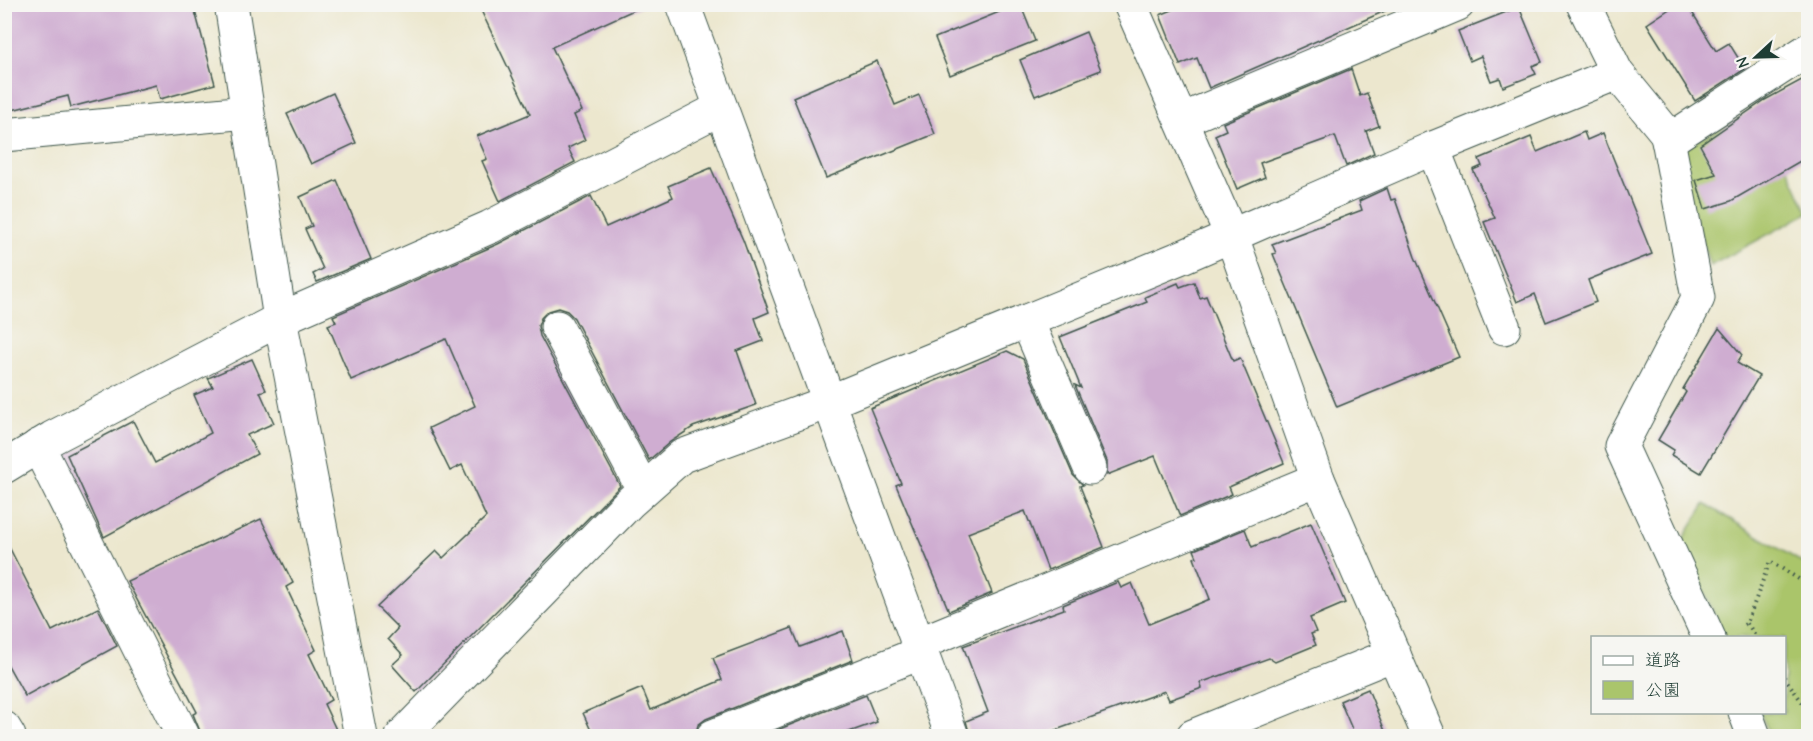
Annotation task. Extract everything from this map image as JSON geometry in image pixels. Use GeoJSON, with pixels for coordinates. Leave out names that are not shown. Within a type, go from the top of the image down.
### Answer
{"type":"FeatureCollection","features":[{"type":"Feature","properties":{"kind":"street"},"geometry":{"type":"LineString","coordinates":[[231,4],[280,320],[361,736]]}},
{"type":"Feature","properties":{"kind":"street"},"geometry":{"type":"LineString","coordinates":[[683,4],[918,649],[952,736]]}},
{"type":"Feature","properties":{"kind":"street"},"geometry":{"type":"LineString","coordinates":[[1130,4],[1232,237],[1318,479],[1429,736]]}},
{"type":"Feature","properties":{"kind":"street"},"geometry":{"type":"LineString","coordinates":[[1182,120],[1458,4]]}},
{"type":"Feature","properties":{"kind":"street"},"geometry":{"type":"LineString","coordinates":[[1583,4],[1617,73],[1667,134],[1698,298],[1621,446],[1708,636]]}},
{"type":"Feature","properties":{"kind":"street"},"geometry":{"type":"LineString","coordinates":[[1668,141],[1809,50]]}},
{"type":"Feature","properties":{"kind":"street"},"geometry":{"type":"LineString","coordinates":[[402,736],[643,489],[682,456],[829,402],[1027,321],[1232,237],[1433,148],[1617,73]]}},
{"type":"Feature","properties":{"kind":"street"},"geometry":{"type":"LineString","coordinates":[[4,466],[280,320],[490,227],[721,108]]}},
{"type":"Feature","properties":{"kind":"street"},"geometry":{"type":"LineString","coordinates":[[4,135],[248,112]]}},
{"type":"Feature","properties":{"kind":"street"},"geometry":{"type":"LineString","coordinates":[[1433,148],[1504,328]]}},
{"type":"Feature","properties":{"kind":"street"},"geometry":{"type":"LineString","coordinates":[[1027,321],[1090,468]]}},
{"type":"Feature","properties":{"kind":"street"},"geometry":{"type":"LineString","coordinates":[[557,327],[643,489]]}},
{"type":"Feature","properties":{"kind":"street"},"geometry":{"type":"LineString","coordinates":[[38,446],[183,736]]}},
{"type":"Feature","properties":{"kind":"street"},"geometry":{"type":"LineString","coordinates":[[713,736],[1318,479]]}},
{"type":"Feature","properties":{"kind":"street"},"geometry":{"type":"LineString","coordinates":[[1192,736],[1394,654]]}},
{"type":"Feature","properties":{"kind":"street"},"geometry":{"type":"LineString","coordinates":[[1747,714],[1754,736]]}},
{"type":"Feature","properties":{"kind":"street"},"geometry":{"type":"LineString","coordinates":[[4,728],[9,736]]}},
{"type":"Feature","properties":{"kind":"path"},"geometry":{"type":"LineString","coordinates":[[1756,636],[1747,623],[1770,561],[1809,585]]}},
{"type":"Feature","properties":{"kind":"path"},"geometry":{"type":"LineString","coordinates":[[1786,678],[1809,711]]}},
{"type":"Feature","properties":{"kind":"green space"},"geometry":{"type":"Polygon","coordinates":[[[1761,107],[1808,213],[1710,266],[1678,163],[1684,147],[1761,107]]]}},
{"type":"Feature","properties":{"kind":"green space"},"geometry":{"type":"Polygon","coordinates":[[[1705,504],[1808,566],[1808,736],[1771,736],[1760,714],[1786,714],[1786,636],[1725,636],[1681,542],[1705,504]]]}},
{"type":"Feature","properties":{"kind":"building"},"geometry":{"type":"Polygon","coordinates":[[[23,4],[193,4],[215,84],[160,99],[156,85],[71,107],[68,96],[4,112],[4,9],[23,4]]]}},
{"type":"Feature","properties":{"kind":"building"},"geometry":{"type":"Polygon","coordinates":[[[478,4],[647,4],[552,47],[582,111],[574,115],[585,140],[568,148],[575,162],[500,201],[482,161],[487,159],[477,136],[530,114],[478,4]]]}},
{"type":"Feature","properties":{"kind":"building"},"geometry":{"type":"Polygon","coordinates":[[[1187,4],[1401,4],[1209,88],[1197,58],[1180,65],[1160,15],[1187,4]]]}},
{"type":"Feature","properties":{"kind":"building"},"geometry":{"type":"Polygon","coordinates":[[[1677,4],[1687,4],[1716,51],[1729,43],[1745,69],[1695,101],[1647,24],[1677,4]]]}},
{"type":"Feature","properties":{"kind":"building"},"geometry":{"type":"Polygon","coordinates":[[[1014,6],[1021,6],[1035,41],[950,75],[935,38],[1014,6]]]}},
{"type":"Feature","properties":{"kind":"building"},"geometry":{"type":"Polygon","coordinates":[[[1519,7],[1542,62],[1532,66],[1536,74],[1503,87],[1500,78],[1491,81],[1481,56],[1470,61],[1458,31],[1519,7]]]}},
{"type":"Feature","properties":{"kind":"building"},"geometry":{"type":"Polygon","coordinates":[[[1086,32],[1101,70],[1035,96],[1020,60],[1086,32]]]}},
{"type":"Feature","properties":{"kind":"building"},"geometry":{"type":"Polygon","coordinates":[[[877,61],[895,105],[919,95],[935,134],[826,178],[793,97],[877,61]]]}},
{"type":"Feature","properties":{"kind":"building"},"geometry":{"type":"Polygon","coordinates":[[[1351,69],[1360,96],[1367,93],[1379,126],[1366,131],[1374,153],[1346,166],[1335,136],[1260,163],[1265,177],[1237,189],[1215,135],[1226,130],[1223,123],[1351,69]]]}},
{"type":"Feature","properties":{"kind":"building"},"geometry":{"type":"Polygon","coordinates":[[[1809,76],[1809,156],[1731,201],[1705,209],[1696,180],[1716,174],[1700,145],[1765,100],[1809,76]]]}},
{"type":"Feature","properties":{"kind":"building"},"geometry":{"type":"Polygon","coordinates":[[[333,93],[356,143],[311,164],[287,114],[333,93]]]}},
{"type":"Feature","properties":{"kind":"building"},"geometry":{"type":"Polygon","coordinates":[[[1584,132],[1587,140],[1603,133],[1652,254],[1588,280],[1596,302],[1546,322],[1535,294],[1517,302],[1484,222],[1495,218],[1473,170],[1482,166],[1479,159],[1531,137],[1537,152],[1584,132]]]}},
{"type":"Feature","properties":{"kind":"building"},"geometry":{"type":"Polygon","coordinates":[[[711,168],[743,240],[769,312],[755,318],[763,341],[737,351],[756,405],[693,427],[670,442],[649,460],[574,318],[567,311],[558,308],[548,311],[541,318],[538,326],[540,336],[620,486],[416,692],[392,665],[403,655],[388,639],[398,628],[377,607],[436,551],[443,558],[486,517],[462,465],[450,471],[429,428],[475,406],[446,339],[351,380],[328,325],[336,322],[333,316],[498,244],[591,196],[606,227],[673,197],[668,186],[711,168]]]}},
{"type":"Feature","properties":{"kind":"building"},"geometry":{"type":"Polygon","coordinates":[[[337,180],[371,259],[317,282],[313,274],[323,269],[305,229],[312,226],[300,197],[337,180]]]}},
{"type":"Feature","properties":{"kind":"building"},"geometry":{"type":"Polygon","coordinates":[[[1387,188],[1391,200],[1395,199],[1415,257],[1459,357],[1337,407],[1273,254],[1276,253],[1272,244],[1362,210],[1359,201],[1387,188]]]}},
{"type":"Feature","properties":{"kind":"building"},"geometry":{"type":"Polygon","coordinates":[[[1194,282],[1200,298],[1206,296],[1233,361],[1240,358],[1284,463],[1229,487],[1232,494],[1180,516],[1155,456],[1107,475],[1107,461],[1075,385],[1081,388],[1060,337],[1147,302],[1145,297],[1178,283],[1180,287],[1194,282]]]}},
{"type":"Feature","properties":{"kind":"building"},"geometry":{"type":"Polygon","coordinates":[[[1719,328],[1742,355],[1737,363],[1759,376],[1701,473],[1671,455],[1674,450],[1658,440],[1686,392],[1683,389],[1719,328]]]}},
{"type":"Feature","properties":{"kind":"building"},"geometry":{"type":"Polygon","coordinates":[[[1007,351],[1023,359],[1073,475],[1083,485],[1080,486],[1104,547],[1048,570],[1025,511],[968,533],[992,593],[949,611],[896,485],[901,483],[870,408],[1007,351]]]}},
{"type":"Feature","properties":{"kind":"building"},"geometry":{"type":"Polygon","coordinates":[[[252,359],[266,390],[260,392],[274,423],[247,435],[257,454],[104,537],[67,455],[133,421],[155,463],[211,433],[194,395],[213,387],[208,378],[252,359]]]}},
{"type":"Feature","properties":{"kind":"building"},"geometry":{"type":"Polygon","coordinates":[[[261,519],[293,583],[286,587],[316,650],[309,654],[331,700],[324,704],[339,736],[202,736],[193,714],[197,712],[127,581],[261,519]]]}},
{"type":"Feature","properties":{"kind":"building"},"geometry":{"type":"Polygon","coordinates":[[[1311,523],[1345,603],[1310,618],[1316,632],[1311,634],[1316,645],[1275,662],[1269,658],[1200,683],[1202,688],[1169,700],[1165,691],[1039,736],[970,736],[966,721],[988,712],[963,646],[1064,609],[1063,605],[1118,582],[1121,588],[1132,583],[1149,624],[1210,599],[1194,558],[1197,557],[1194,550],[1245,529],[1252,547],[1311,523]]]}},
{"type":"Feature","properties":{"kind":"building"},"geometry":{"type":"Polygon","coordinates":[[[4,537],[52,631],[98,608],[117,646],[25,696],[4,658],[4,537]]]}},
{"type":"Feature","properties":{"kind":"building"},"geometry":{"type":"Polygon","coordinates":[[[792,628],[800,647],[843,631],[853,660],[706,719],[698,725],[695,736],[588,736],[593,735],[583,713],[642,688],[651,710],[722,680],[713,658],[792,628]]]}},
{"type":"Feature","properties":{"kind":"building"},"geometry":{"type":"Polygon","coordinates":[[[1368,689],[1387,736],[1355,736],[1340,701],[1368,689]]]}},
{"type":"Feature","properties":{"kind":"building"},"geometry":{"type":"Polygon","coordinates":[[[866,695],[877,722],[838,736],[762,736],[866,695]]]}}]}
